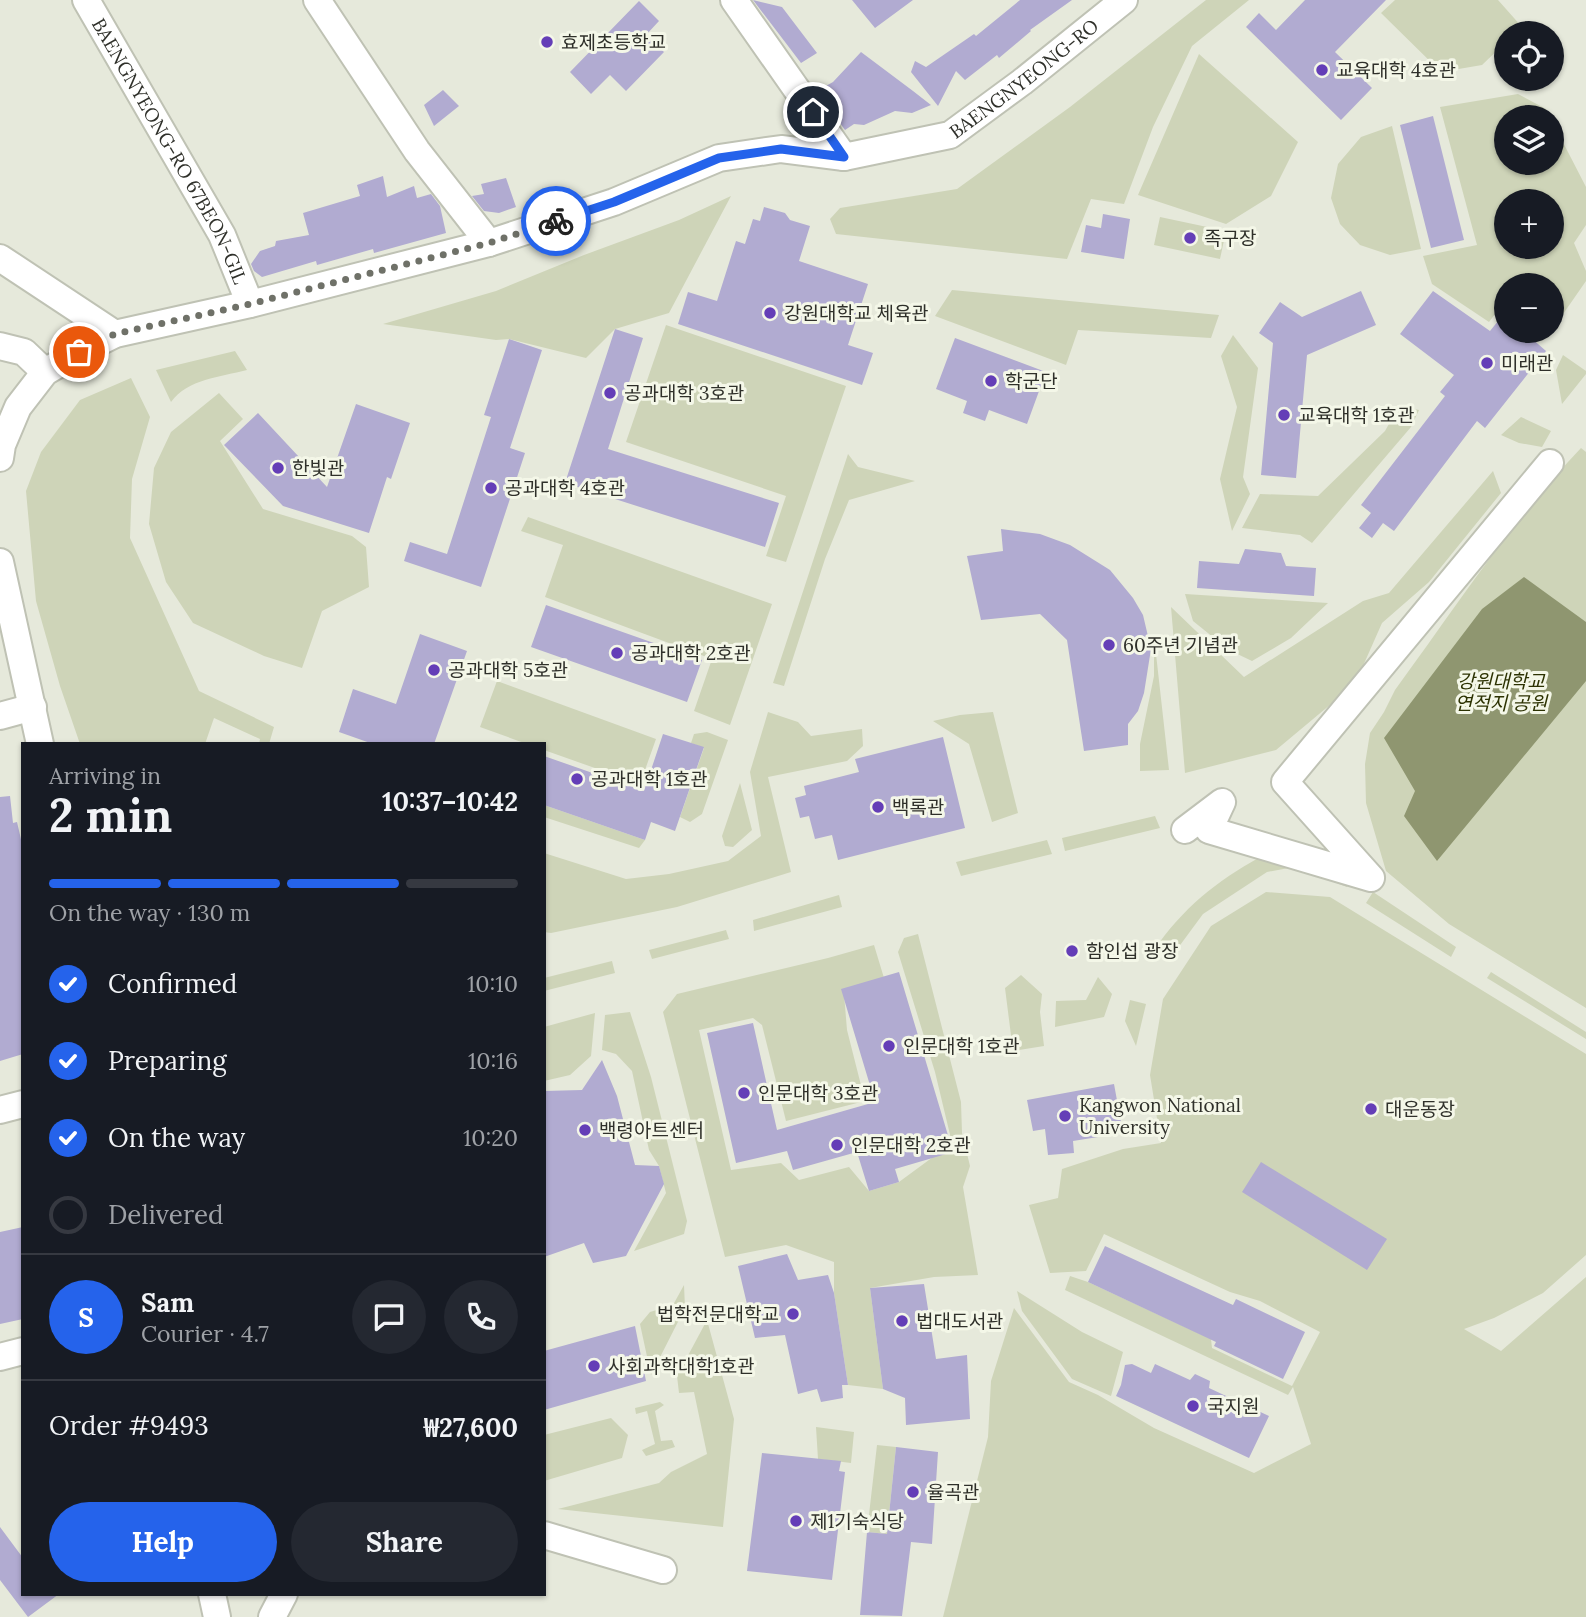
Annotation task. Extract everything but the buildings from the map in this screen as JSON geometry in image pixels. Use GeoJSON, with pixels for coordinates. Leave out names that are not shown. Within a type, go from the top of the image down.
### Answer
{"type":"FeatureCollection","features":[{"type":"Feature","properties":{"kind":"street","name":"BAENGNYEONG-RO 67BEON-GIL"},"geometry":{"type":"LineString","coordinates":[[86,0],[222,235],[250,304]]}},
{"type":"Feature","properties":{"kind":"street"},"geometry":{"type":"LineString","coordinates":[[317,0],[417,151],[489,243]]}},
{"type":"Feature","properties":{"kind":"street"},"geometry":{"type":"LineString","coordinates":[[734,0],[844,157]]}},
{"type":"Feature","properties":{"kind":"street","name":"BAENGNYEONG-RO"},"geometry":{"type":"LineString","coordinates":[[0,458],[2,445],[18,407],[45,373],[115,334],[250,304],[489,243],[614,202],[719,158],[781,149],[844,157],[950,135],[1022,82],[1124,0]]}},
{"type":"Feature","properties":{"kind":"street"},"geometry":{"type":"LineString","coordinates":[[0,258],[115,334]]}},
{"type":"Feature","properties":{"kind":"street"},"geometry":{"type":"LineString","coordinates":[[0,346],[24,352],[45,373]]}},
{"type":"Feature","properties":{"kind":"street"},"geometry":{"type":"LineString","coordinates":[[1185,830],[1222,802],[1209,830],[1371,878],[1285,782],[1550,463]]}},
{"type":"Feature","properties":{"kind":"street"},"geometry":{"type":"LineString","coordinates":[[0,562],[40,742]]}},
{"type":"Feature","properties":{"kind":"street"},"geometry":{"type":"LineString","coordinates":[[0,716],[33,707]]}},
{"type":"Feature","properties":{"kind":"street"},"geometry":{"type":"LineString","coordinates":[[0,1110],[21,1105]]}},
{"type":"Feature","properties":{"kind":"street"},"geometry":{"type":"LineString","coordinates":[[0,1357],[21,1352]]}},
{"type":"Feature","properties":{"kind":"street"},"geometry":{"type":"LineString","coordinates":[[546,1536],[663,1570]]}},
{"type":"Feature","properties":{"kind":"street"},"geometry":{"type":"LineString","coordinates":[[212,1596],[217,1617]]}},
{"type":"Feature","properties":{"kind":"street"},"geometry":{"type":"LineString","coordinates":[[272,1617],[283,1596]]}},
{"type":"Feature","properties":{"kind":"green space"},"geometry":{"type":"Polygon","coordinates":[[[1206,0],[1249,0],[1192,46],[1153,127],[1124,204],[1091,199],[1067,259],[836,234],[830,219],[840,208],[957,189],[1070,107],[1206,0]]]}},
{"type":"Feature","properties":{"kind":"green space"},"geometry":{"type":"Polygon","coordinates":[[[1395,0],[1498,0],[1517,21],[1494,21],[1494,53],[1482,65],[1441,72],[1381,13],[1395,0]]]}},
{"type":"Feature","properties":{"kind":"green space"},"geometry":{"type":"Polygon","coordinates":[[[1199,54],[1298,142],[1271,196],[1226,224],[1138,195],[1199,54]]]}},
{"type":"Feature","properties":{"kind":"green space"},"geometry":{"type":"Polygon","coordinates":[[[1518,94],[1539,105],[1494,105],[1494,175],[1564,175],[1564,144],[1586,187],[1586,225],[1574,243],[1586,271],[1586,281],[1564,313],[1564,273],[1494,273],[1494,315],[1489,322],[1432,284],[1423,256],[1477,245],[1440,107],[1518,94]]]}},
{"type":"Feature","properties":{"kind":"green space"},"geometry":{"type":"Polygon","coordinates":[[[1392,126],[1421,249],[1390,255],[1360,245],[1340,224],[1331,198],[1338,164],[1361,137],[1392,126]]]}},
{"type":"Feature","properties":{"kind":"green space"},"geometry":{"type":"Polygon","coordinates":[[[731,196],[669,313],[615,329],[586,358],[509,339],[496,340],[383,324],[496,291],[679,220],[731,196]]]}},
{"type":"Feature","properties":{"kind":"green space","name":"족구장"},"geometry":{"type":"Polygon","coordinates":[[[1160,217],[1226,231],[1220,259],[1154,245],[1160,217]]]}},
{"type":"Feature","properties":{"kind":"green space"},"geometry":{"type":"Polygon","coordinates":[[[952,290],[1219,315],[1211,338],[1078,330],[1066,365],[935,316],[952,290]]]}},
{"type":"Feature","properties":{"kind":"green space"},"geometry":{"type":"Polygon","coordinates":[[[666,325],[846,386],[786,562],[766,556],[786,496],[626,442],[666,325]]]}},
{"type":"Feature","properties":{"kind":"green space"},"geometry":{"type":"Polygon","coordinates":[[[1233,335],[1258,368],[1243,477],[1250,494],[1232,531],[1220,479],[1237,407],[1221,356],[1233,335]]]}},
{"type":"Feature","properties":{"kind":"green space"},"geometry":{"type":"Polygon","coordinates":[[[235,351],[247,370],[195,384],[178,394],[171,402],[156,370],[235,351]]]}},
{"type":"Feature","properties":{"kind":"green space"},"geometry":{"type":"Polygon","coordinates":[[[1563,355],[1586,371],[1586,374],[1562,404],[1556,370],[1563,355]]]}},
{"type":"Feature","properties":{"kind":"green space"},"geometry":{"type":"Polygon","coordinates":[[[131,378],[150,417],[132,479],[130,538],[199,691],[274,727],[270,742],[259,742],[260,739],[214,718],[206,742],[79,742],[36,601],[26,491],[41,452],[80,400],[131,378]]]}},
{"type":"Feature","properties":{"kind":"green space"},"geometry":{"type":"Polygon","coordinates":[[[219,393],[243,419],[220,441],[263,509],[352,536],[366,547],[369,587],[322,611],[302,668],[264,656],[193,623],[166,582],[149,524],[154,468],[171,432],[219,393]]]}},
{"type":"Feature","properties":{"kind":"green space"},"geometry":{"type":"Polygon","coordinates":[[[1399,406],[1419,410],[1411,427],[1312,543],[1300,535],[1242,528],[1260,494],[1318,496],[1385,431],[1399,406]]]}},
{"type":"Feature","properties":{"kind":"green space"},"geometry":{"type":"Polygon","coordinates":[[[1521,417],[1551,431],[1542,447],[1519,443],[1501,435],[1521,417]]]}},
{"type":"Feature","properties":{"kind":"green space","name":"강원대학교 연적지 공원"},"geometry":{"type":"Polygon","coordinates":[[[1581,448],[1586,452],[1586,1008],[1449,924],[1386,871],[1366,803],[1365,764],[1370,733],[1395,690],[1507,535],[1581,448]]]}},
{"type":"Feature","properties":{"kind":"green space"},"geometry":{"type":"Polygon","coordinates":[[[848,454],[858,467],[915,481],[849,500],[825,559],[784,686],[773,683],[848,454]]]}},
{"type":"Feature","properties":{"kind":"green space"},"geometry":{"type":"Polygon","coordinates":[[[1493,471],[1501,493],[1429,582],[1382,623],[1355,684],[1276,750],[1185,773],[1171,607],[1244,677],[1363,601],[1389,593],[1493,471]]]}},
{"type":"Feature","properties":{"kind":"green space"},"geometry":{"type":"Polygon","coordinates":[[[528,517],[772,604],[730,725],[694,711],[712,659],[545,597],[563,545],[521,531],[528,517]]]}},
{"type":"Feature","properties":{"kind":"green space"},"geometry":{"type":"Polygon","coordinates":[[[1185,594],[1328,603],[1291,638],[1252,661],[1229,650],[1193,621],[1185,594]]]}},
{"type":"Feature","properties":{"kind":"green space"},"geometry":{"type":"Polygon","coordinates":[[[1154,636],[1169,770],[1140,771],[1140,744],[1154,676],[1154,636]]]}},
{"type":"Feature","properties":{"kind":"green space"},"geometry":{"type":"Polygon","coordinates":[[[497,681],[656,739],[640,784],[546,751],[546,742],[521,742],[480,727],[497,681]]]}},
{"type":"Feature","properties":{"kind":"green space"},"geometry":{"type":"Polygon","coordinates":[[[768,712],[798,722],[811,736],[862,729],[863,746],[847,761],[768,777],[791,872],[677,907],[546,932],[546,854],[626,879],[669,874],[728,861],[761,836],[750,772],[768,712]]]}},
{"type":"Feature","properties":{"kind":"green space"},"geometry":{"type":"Polygon","coordinates":[[[993,712],[1018,813],[992,822],[969,744],[933,721],[993,712]]]}},
{"type":"Feature","properties":{"kind":"green space"},"geometry":{"type":"Polygon","coordinates":[[[707,732],[728,740],[702,814],[690,822],[680,817],[704,748],[691,743],[694,734],[707,732]]]}},
{"type":"Feature","properties":{"kind":"green space"},"geometry":{"type":"Polygon","coordinates":[[[740,783],[752,830],[733,847],[725,846],[722,836],[740,783]]]}},
{"type":"Feature","properties":{"kind":"green space"},"geometry":{"type":"Polygon","coordinates":[[[546,806],[645,840],[639,848],[546,818],[546,806]]]}},
{"type":"Feature","properties":{"kind":"green space"},"geometry":{"type":"Polygon","coordinates":[[[1155,816],[1160,828],[1065,851],[1062,838],[1155,816]]]}},
{"type":"Feature","properties":{"kind":"green space"},"geometry":{"type":"Polygon","coordinates":[[[1047,840],[1052,854],[961,876],[956,862],[1047,840]]]}},
{"type":"Feature","properties":{"kind":"green space"},"geometry":{"type":"Polygon","coordinates":[[[1268,853],[1353,874],[1347,887],[1294,867],[1267,872],[1203,914],[1175,952],[1159,943],[1182,915],[1208,891],[1268,853]]]}},
{"type":"Feature","properties":{"kind":"green space"},"geometry":{"type":"Polygon","coordinates":[[[1266,892],[1330,897],[1586,1054],[1586,1255],[1543,1293],[1494,1318],[1464,1329],[1501,1351],[1586,1277],[1586,1617],[943,1617],[988,1437],[991,1381],[1014,1308],[1069,1382],[1098,1395],[1154,1428],[1254,1473],[1311,1444],[1293,1387],[1288,1395],[1065,1290],[1070,1276],[1088,1282],[1211,1339],[1212,1348],[1292,1386],[1320,1332],[1260,1301],[1230,1292],[1104,1234],[1086,1271],[1050,1273],[1029,1205],[1058,1198],[1062,1169],[1123,1149],[1161,1143],[1150,1075],[1163,999],[1211,926],[1266,892]]]}},
{"type":"Feature","properties":{"kind":"green space"},"geometry":{"type":"Polygon","coordinates":[[[1373,892],[1456,947],[1451,957],[1366,903],[1373,892]]]}},
{"type":"Feature","properties":{"kind":"green space"},"geometry":{"type":"Polygon","coordinates":[[[839,895],[842,907],[754,931],[753,920],[839,895]]]}},
{"type":"Feature","properties":{"kind":"green space"},"geometry":{"type":"Polygon","coordinates":[[[726,930],[729,939],[652,959],[649,950],[726,930]]]}},
{"type":"Feature","properties":{"kind":"green space"},"geometry":{"type":"Polygon","coordinates":[[[918,934],[961,1102],[962,1133],[970,1166],[963,1187],[978,1275],[934,1277],[870,1288],[883,1389],[848,1385],[834,1293],[834,1262],[786,1245],[725,1257],[663,1012],[677,994],[874,945],[884,978],[844,994],[847,1030],[865,1101],[786,1121],[762,1025],[753,1018],[699,1030],[731,1170],[781,1163],[799,1180],[849,1167],[869,1191],[899,1182],[952,1143],[935,1072],[898,952],[904,938],[918,934]]]}},
{"type":"Feature","properties":{"kind":"green space"},"geometry":{"type":"Polygon","coordinates":[[[612,961],[615,973],[546,990],[546,978],[612,961]]]}},
{"type":"Feature","properties":{"kind":"green space"},"geometry":{"type":"Polygon","coordinates":[[[1491,972],[1586,1032],[1586,1039],[1487,978],[1491,972]]]}},
{"type":"Feature","properties":{"kind":"green space"},"geometry":{"type":"Polygon","coordinates":[[[1021,975],[1042,994],[1040,1012],[1044,1046],[1013,1051],[1005,988],[1021,975]]]}},
{"type":"Feature","properties":{"kind":"green space"},"geometry":{"type":"Polygon","coordinates":[[[1098,977],[1112,994],[1104,1017],[1055,1027],[1056,1001],[1086,1000],[1098,977]]]}},
{"type":"Feature","properties":{"kind":"green space"},"geometry":{"type":"Polygon","coordinates":[[[1130,1000],[1146,1004],[1136,1046],[1125,1021],[1130,1000]]]}},
{"type":"Feature","properties":{"kind":"green space"},"geometry":{"type":"Polygon","coordinates":[[[630,1012],[651,1077],[687,1221],[684,1234],[634,1251],[666,1193],[659,1166],[649,1150],[632,1071],[616,1054],[602,1050],[605,1015],[630,1012]]]}},
{"type":"Feature","properties":{"kind":"green space"},"geometry":{"type":"Polygon","coordinates":[[[595,1013],[591,1056],[570,1075],[546,1081],[546,1026],[595,1013]]]}},
{"type":"Feature","properties":{"kind":"green space"},"geometry":{"type":"Polygon","coordinates":[[[684,1285],[685,1308],[651,1375],[640,1324],[650,1312],[673,1305],[684,1285]]]}},
{"type":"Feature","properties":{"kind":"green space"},"geometry":{"type":"Polygon","coordinates":[[[1017,1291],[1082,1332],[1123,1352],[1111,1396],[1072,1379],[1022,1311],[1017,1291]]]}},
{"type":"Feature","properties":{"kind":"green space"},"geometry":{"type":"Polygon","coordinates":[[[707,1320],[734,1419],[723,1527],[558,1509],[659,1483],[671,1472],[707,1454],[694,1392],[679,1393],[677,1376],[707,1320]]]}},
{"type":"Feature","properties":{"kind":"green space"},"geometry":{"type":"Polygon","coordinates":[[[660,1402],[664,1405],[655,1411],[661,1441],[672,1440],[675,1447],[646,1456],[642,1450],[655,1444],[647,1411],[636,1414],[635,1408],[660,1402]]]}},
{"type":"Feature","properties":{"kind":"green space"},"geometry":{"type":"Polygon","coordinates":[[[611,1418],[628,1435],[622,1458],[546,1480],[546,1434],[611,1418]]]}},
{"type":"Feature","properties":{"kind":"green space"},"geometry":{"type":"Polygon","coordinates":[[[816,1427],[854,1432],[851,1463],[818,1459],[816,1427]]]}},
{"type":"Feature","properties":{"kind":"green space"},"geometry":{"type":"Polygon","coordinates":[[[877,1445],[896,1447],[887,1534],[867,1532],[877,1445]]]}},
{"type":"Feature","properties":{"kind":"shaded area","name":"강원대학교 연적지 공원"},"geometry":{"type":"Polygon","coordinates":[[[1524,577],[1586,622],[1586,681],[1437,861],[1404,816],[1415,791],[1384,738],[1482,609],[1524,577]]]}},
{"type":"Feature","properties":{"kind":"way so far"},"geometry":{"type":"LineString","coordinates":[[79,352],[115,334],[250,304],[489,243],[556,221]]}},
{"type":"Feature","properties":{"kind":"place","name":"효제초등학교"},"geometry":{"type":"Point","coordinates":[547,42]}},
{"type":"Feature","properties":{"kind":"place","name":"교육대학 4호관"},"geometry":{"type":"Point","coordinates":[1322,70]}},
{"type":"Feature","properties":{"kind":"place","name":"족구장"},"geometry":{"type":"Point","coordinates":[1190,238]}},
{"type":"Feature","properties":{"kind":"place","name":"강원대학교 체육관"},"geometry":{"type":"Point","coordinates":[770,313]}},
{"type":"Feature","properties":{"kind":"place","name":"미래관"},"geometry":{"type":"Point","coordinates":[1487,363]}},
{"type":"Feature","properties":{"kind":"place","name":"학군단"},"geometry":{"type":"Point","coordinates":[991,381]}},
{"type":"Feature","properties":{"kind":"place","name":"공과대학 3호관"},"geometry":{"type":"Point","coordinates":[610,393]}},
{"type":"Feature","properties":{"kind":"place","name":"교육대학 1호관"},"geometry":{"type":"Point","coordinates":[1284,415]}},
{"type":"Feature","properties":{"kind":"place","name":"한빛관"},"geometry":{"type":"Point","coordinates":[278,468]}},
{"type":"Feature","properties":{"kind":"place","name":"공과대학 4호관"},"geometry":{"type":"Point","coordinates":[491,488]}},
{"type":"Feature","properties":{"kind":"place","name":"60주년 기념관"},"geometry":{"type":"Point","coordinates":[1109,645]}},
{"type":"Feature","properties":{"kind":"place","name":"공과대학 2호관"},"geometry":{"type":"Point","coordinates":[617,653]}},
{"type":"Feature","properties":{"kind":"place","name":"공과대학 5호관"},"geometry":{"type":"Point","coordinates":[434,670]}},
{"type":"Feature","properties":{"kind":"place","name":"공과대학 1호관"},"geometry":{"type":"Point","coordinates":[577,779]}},
{"type":"Feature","properties":{"kind":"place","name":"백록관"},"geometry":{"type":"Point","coordinates":[878,807]}},
{"type":"Feature","properties":{"kind":"place","name":"함인섭 광장"},"geometry":{"type":"Point","coordinates":[1072,951]}},
{"type":"Feature","properties":{"kind":"place","name":"인문대학 1호관"},"geometry":{"type":"Point","coordinates":[889,1046]}},
{"type":"Feature","properties":{"kind":"place","name":"인문대학 3호관"},"geometry":{"type":"Point","coordinates":[744,1093]}},
{"type":"Feature","properties":{"kind":"place","name":"대운동장"},"geometry":{"type":"Point","coordinates":[1371,1109]}},
{"type":"Feature","properties":{"kind":"place","name":"Kangwon National University"},"geometry":{"type":"Point","coordinates":[1065,1116]}},
{"type":"Feature","properties":{"kind":"place","name":"백령아트센터"},"geometry":{"type":"Point","coordinates":[585,1130]}},
{"type":"Feature","properties":{"kind":"place","name":"인문대학 2호관"},"geometry":{"type":"Point","coordinates":[837,1145]}},
{"type":"Feature","properties":{"kind":"place","name":"법학전문대학교"},"geometry":{"type":"Point","coordinates":[793,1314]}},
{"type":"Feature","properties":{"kind":"place","name":"법대도서관"},"geometry":{"type":"Point","coordinates":[902,1321]}},
{"type":"Feature","properties":{"kind":"place","name":"사회과학대학1호관"},"geometry":{"type":"Point","coordinates":[594,1366]}},
{"type":"Feature","properties":{"kind":"place","name":"국지원"},"geometry":{"type":"Point","coordinates":[1193,1406]}},
{"type":"Feature","properties":{"kind":"place","name":"율곡관"},"geometry":{"type":"Point","coordinates":[913,1492]}},
{"type":"Feature","properties":{"kind":"place","name":"제1기숙식당"},"geometry":{"type":"Point","coordinates":[796,1521]}},
{"type":"Feature","properties":{"kind":"route"},"geometry":{"type":"LineString","coordinates":[[556,221],[614,202],[719,158],[781,149],[844,157],[813,112]]}}]}
